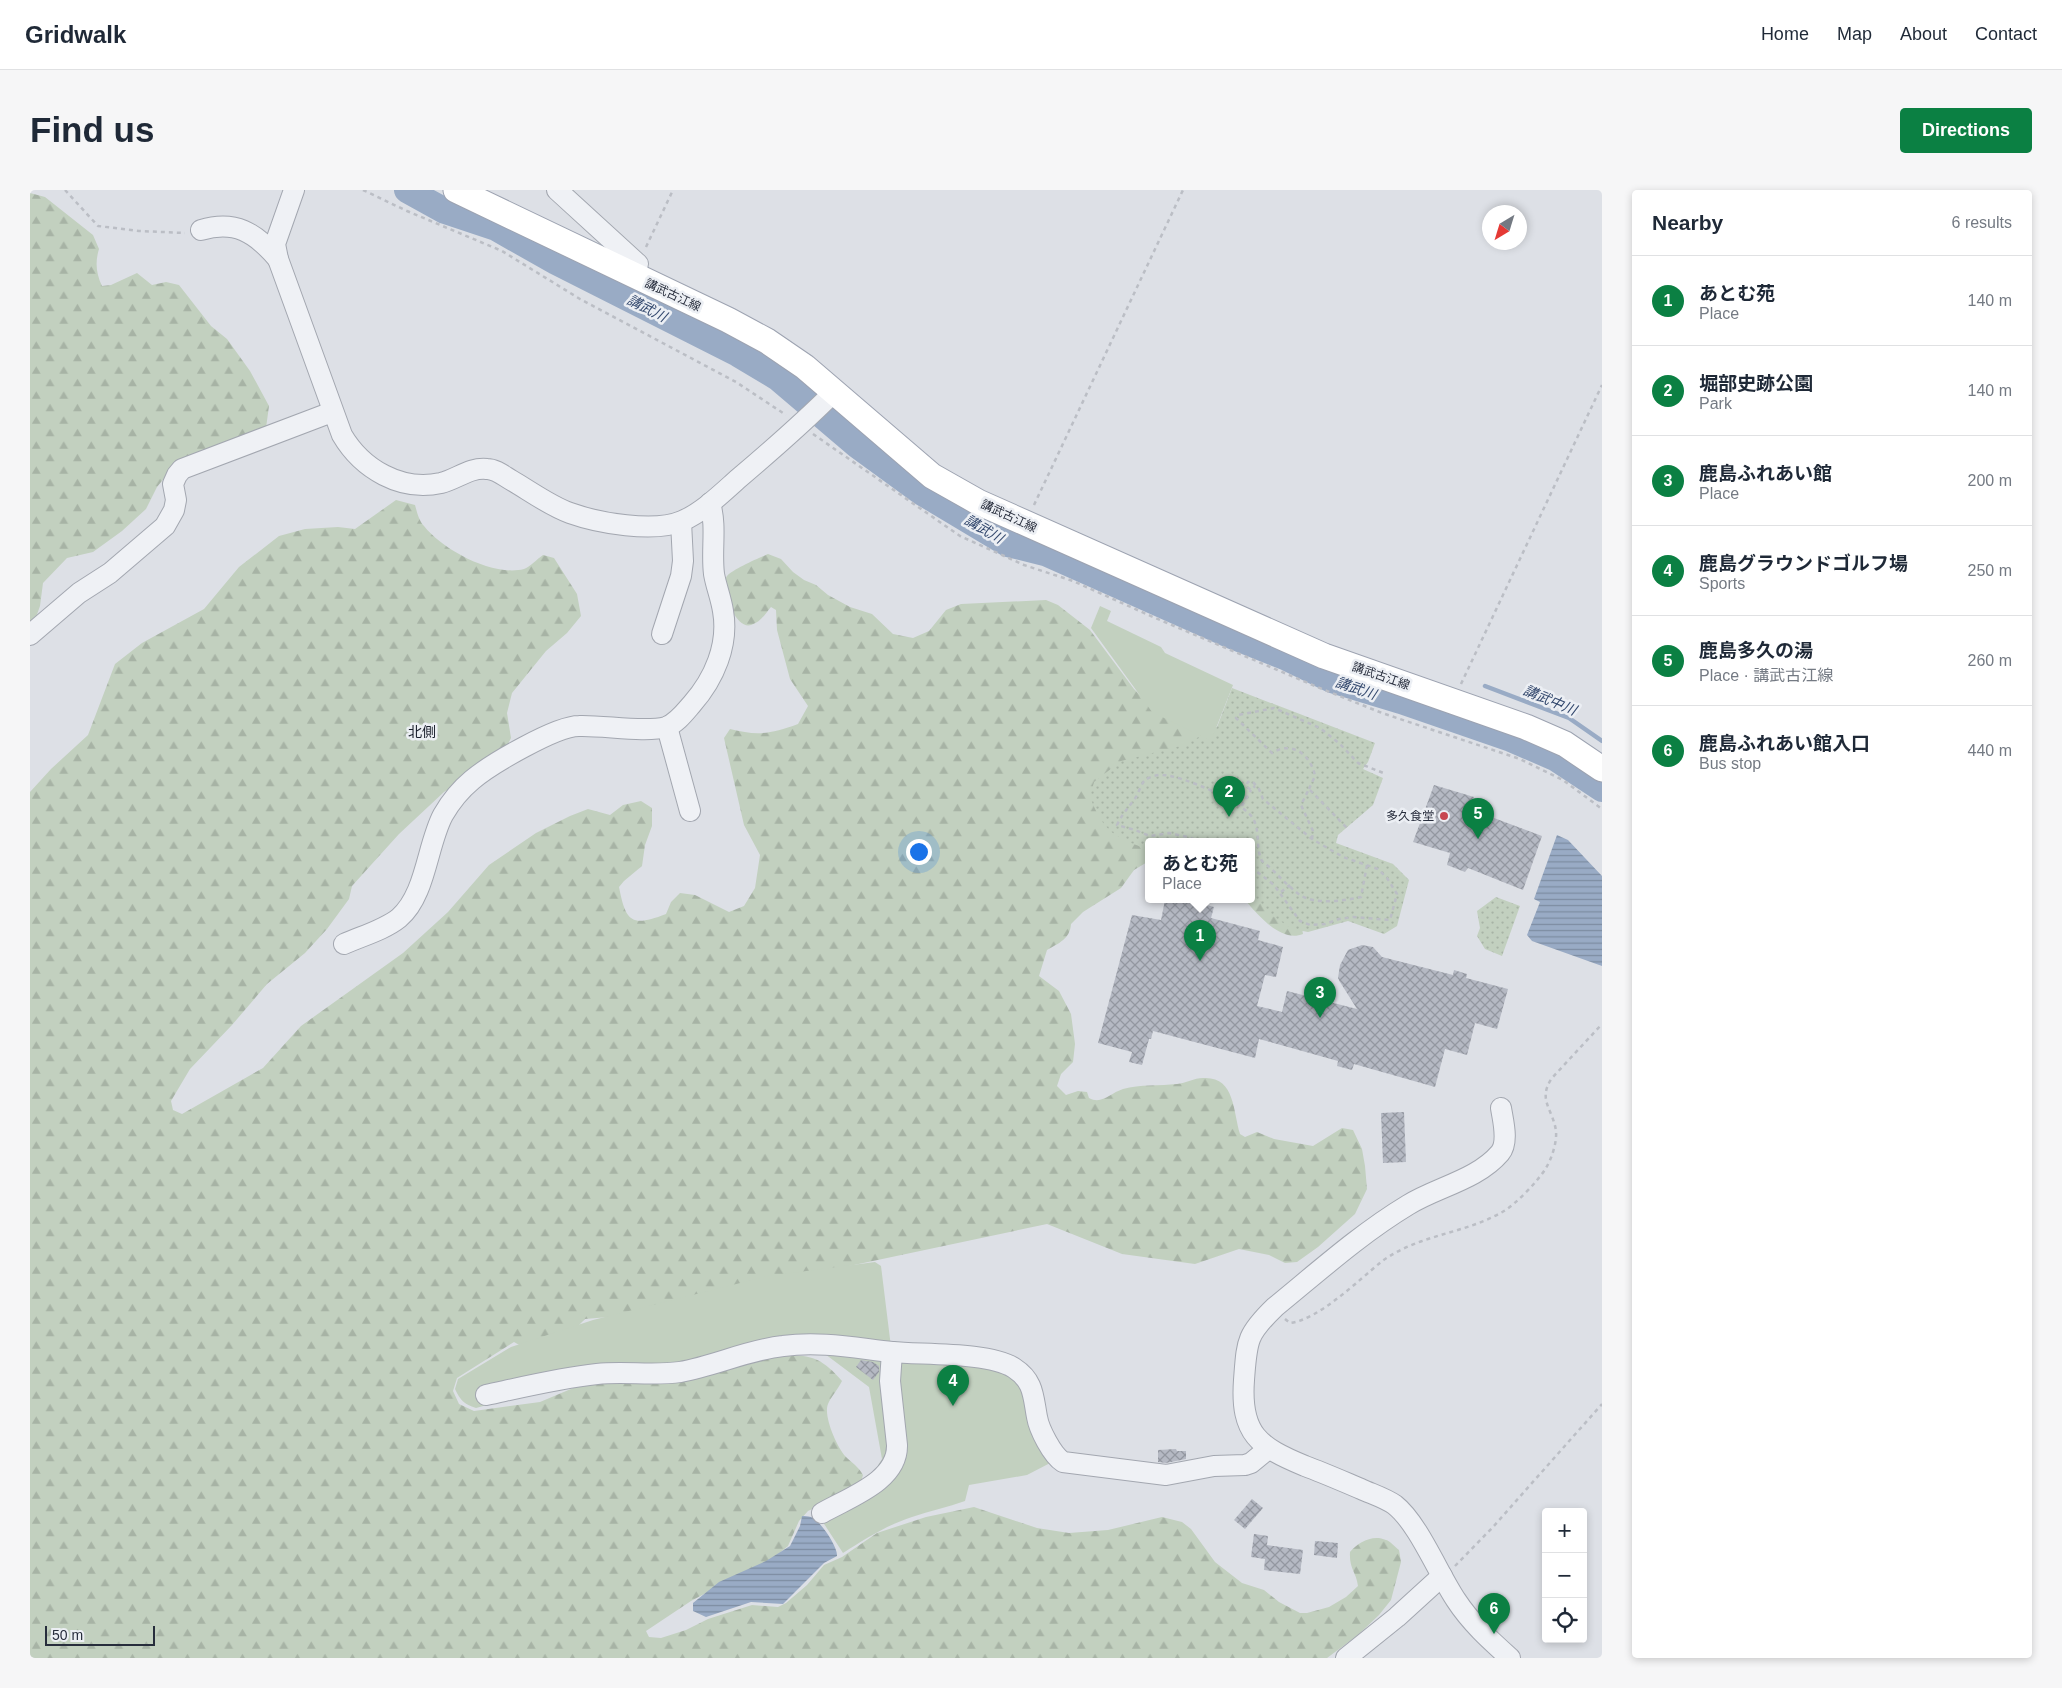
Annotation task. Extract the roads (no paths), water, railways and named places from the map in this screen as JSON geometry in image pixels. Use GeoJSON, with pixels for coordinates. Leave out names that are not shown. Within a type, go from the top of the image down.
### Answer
{"type":"FeatureCollection","features":[{"type":"Feature","properties":{"kind":"main road","name":"講武古江線"},"geometry":{"type":"LineString","coordinates":[[456,190],[736,324],[774,346],[805,367],[830,396],[932,476],[978,502],[1025,525],[1324,656],[1526,727],[1565,744],[1602,769]]}},
{"type":"Feature","properties":{"kind":"street"},"geometry":{"type":"LineString","coordinates":[[294,190],[275,244],[278,259],[332,412],[348,445],[374,468],[395,480],[422,485],[441,483],[474,470],[491,469],[565,511],[591,520],[612,524],[654,526],[681,522],[710,503],[804,422],[830,396]]}},
{"type":"Feature","properties":{"kind":"street"},"geometry":{"type":"LineString","coordinates":[[557,190],[638,264]]}},
{"type":"Feature","properties":{"kind":"street"},"geometry":{"type":"LineString","coordinates":[[201,230],[223,226],[244,230],[271,251],[278,259]]}},
{"type":"Feature","properties":{"kind":"street"},"geometry":{"type":"LineString","coordinates":[[30,635],[79,593],[110,573],[165,526],[174,510],[176,500],[173,484],[182,469],[332,412]]}},
{"type":"Feature","properties":{"kind":"street"},"geometry":{"type":"LineString","coordinates":[[344,944],[387,925],[399,918],[411,905],[442,816],[454,797],[474,779],[506,757],[562,730],[576,726],[628,728],[667,726],[682,715],[708,683],[715,670],[724,639],[723,610],[714,575],[715,519],[710,503]]}},
{"type":"Feature","properties":{"kind":"street"},"geometry":{"type":"LineString","coordinates":[[662,634],[681,576],[683,561],[681,522]]}},
{"type":"Feature","properties":{"kind":"street"},"geometry":{"type":"LineString","coordinates":[[667,726],[690,811]]}},
{"type":"Feature","properties":{"kind":"street"},"geometry":{"type":"LineString","coordinates":[[1501,1108],[1505,1136],[1502,1151],[1471,1174],[1410,1204],[1381,1222],[1274,1306],[1252,1330],[1247,1348],[1244,1408],[1247,1421],[1253,1432],[1268,1449],[1377,1495],[1395,1505],[1409,1520],[1468,1618],[1510,1658]]}},
{"type":"Feature","properties":{"kind":"street"},"geometry":{"type":"LineString","coordinates":[[486,1395],[598,1374],[680,1372],[755,1351],[782,1346],[823,1343],[892,1352],[988,1359],[1014,1368],[1030,1383],[1034,1394],[1038,1421],[1055,1456],[1063,1462],[1166,1475],[1214,1466],[1251,1463],[1268,1449]]}},
{"type":"Feature","properties":{"kind":"street"},"geometry":{"type":"LineString","coordinates":[[822,1513],[880,1480],[893,1465],[898,1454],[890,1381],[892,1352]]}},
{"type":"Feature","properties":{"kind":"street"},"geometry":{"type":"LineString","coordinates":[[1346,1658],[1397,1617],[1442,1576]]}},
{"type":"Feature","properties":{"kind":"water"},"geometry":{"type":"Polygon","coordinates":[[[1557,835],[1568,840],[1602,876],[1602,966],[1532,941],[1527,935],[1540,902],[1534,899],[1557,835]]]}},
{"type":"Feature","properties":{"kind":"water"},"geometry":{"type":"Polygon","coordinates":[[[802,1516],[811,1517],[819,1523],[832,1540],[837,1556],[824,1563],[783,1604],[751,1602],[706,1617],[693,1611],[693,1603],[719,1582],[766,1561],[790,1546],[800,1526],[802,1516]]]}},
{"type":"Feature","properties":{"kind":"waterway","name":"講武川"},"geometry":{"type":"LineString","coordinates":[[407,190],[445,211],[496,228],[556,262],[738,354],[778,378],[858,446],[921,492],[1008,544],[1045,553],[1229,635],[1287,658],[1332,680],[1401,701],[1511,739],[1555,758],[1602,789]]}},
{"type":"Feature","properties":{"kind":"waterway","name":"講武中川"},"geometry":{"type":"LineString","coordinates":[[1485,686],[1569,718],[1602,741]]}},
{"type":"Feature","properties":{"kind":"place","name":"多久食堂"},"geometry":{"type":"Point","coordinates":[1444,816]}},
{"type":"Feature","properties":{"kind":"place","name":"堀部史跡公園"},"geometry":{"type":"Point","coordinates":[1229,817]}},
{"type":"Feature","properties":{"kind":"place","name":"鹿島多久の湯"},"geometry":{"type":"Point","coordinates":[1478,839]}},
{"type":"Feature","properties":{"kind":"place","name":"あとむ苑"},"geometry":{"type":"Point","coordinates":[1200,961]}},
{"type":"Feature","properties":{"kind":"place","name":"鹿島ふれあい館"},"geometry":{"type":"Point","coordinates":[1320,1018]}},
{"type":"Feature","properties":{"kind":"place","name":"鹿島グラウンドゴルフ場"},"geometry":{"type":"Point","coordinates":[953,1406]}},
{"type":"Feature","properties":{"kind":"place","name":"鹿島ふれあい館入口"},"geometry":{"type":"Point","coordinates":[1494,1634]}},
{"type":"Feature","properties":{"kind":"district","name":"北側"},"geometry":{"type":"Point","coordinates":[422,732]}}]}
